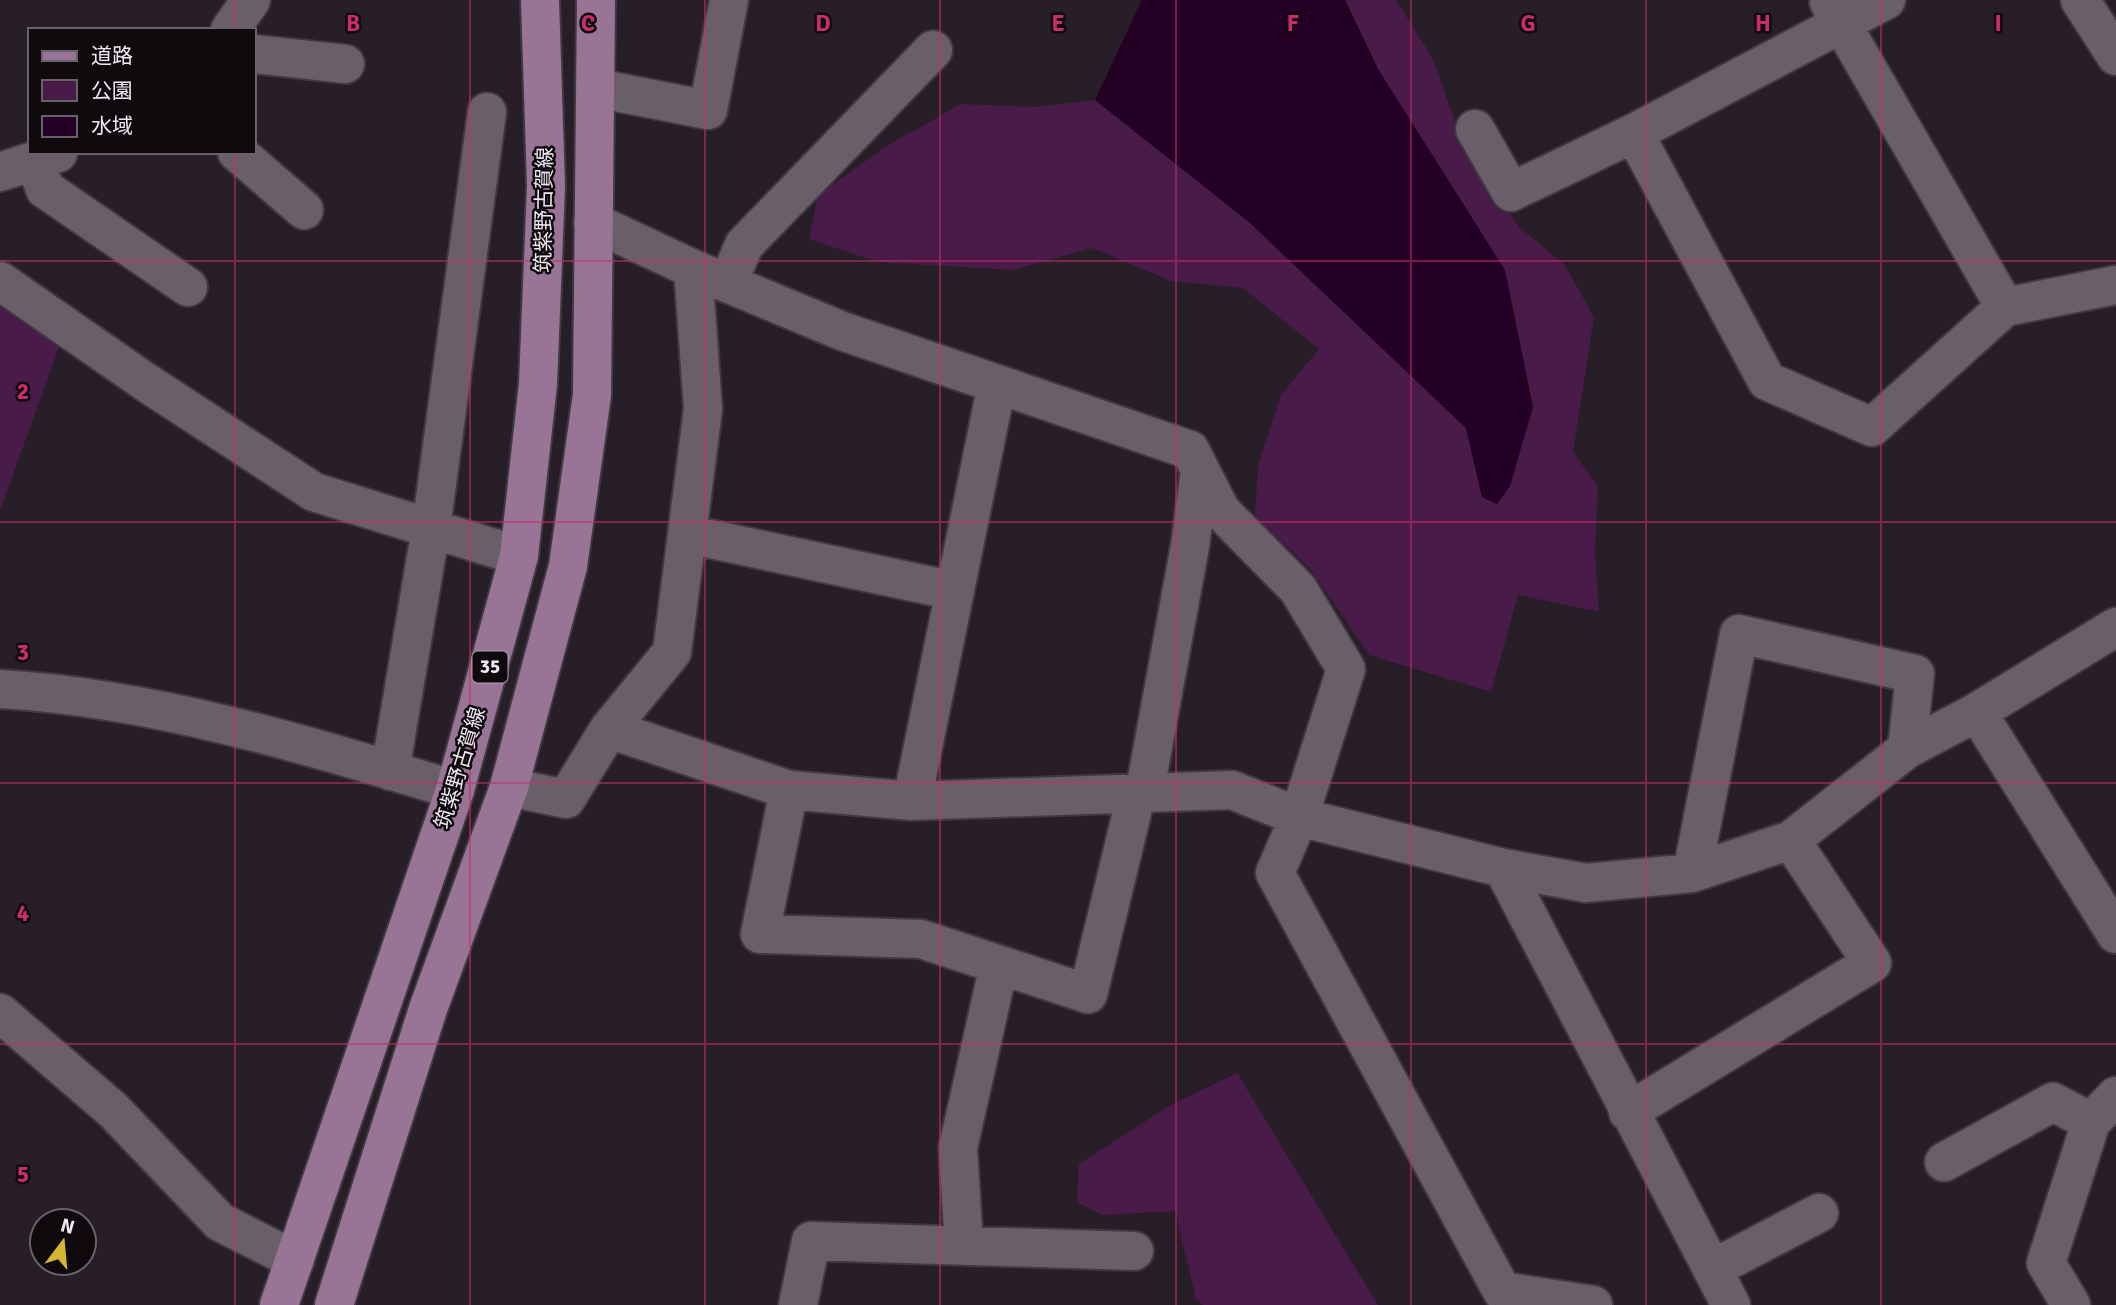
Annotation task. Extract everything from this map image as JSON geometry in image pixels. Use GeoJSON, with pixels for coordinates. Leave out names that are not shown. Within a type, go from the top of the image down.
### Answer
{"type":"FeatureCollection","features":[{"type":"Feature","properties":{"kind":"main road","name":"筑紫野古賀線"},"geometry":{"type":"LineString","coordinates":[[279,1305],[455,790],[519,556],[538,384],[547,187],[540,0]]}},
{"type":"Feature","properties":{"kind":"main road","name":"35"},"geometry":{"type":"LineString","coordinates":[[334,1305],[428,1009],[509,787],[568,566],[592,395],[596,0]]}},
{"type":"Feature","properties":{"kind":"street"},"geometry":{"type":"LineString","coordinates":[[231,28],[251,0]]}},
{"type":"Feature","properties":{"kind":"street"},"geometry":{"type":"LineString","coordinates":[[596,88],[708,110],[729,0]]}},
{"type":"Feature","properties":{"kind":"street"},"geometry":{"type":"LineString","coordinates":[[1475,129],[1511,192],[1634,133],[1835,11],[1886,0]]}},
{"type":"Feature","properties":{"kind":"street"},"geometry":{"type":"LineString","coordinates":[[2080,0],[2116,56]]}},
{"type":"Feature","properties":{"kind":"street"},"geometry":{"type":"LineString","coordinates":[[1835,11],[2005,307]]}},
{"type":"Feature","properties":{"kind":"street"},"geometry":{"type":"LineString","coordinates":[[729,284],[744,245],[933,50]]}},
{"type":"Feature","properties":{"kind":"street"},"geometry":{"type":"LineString","coordinates":[[256,54],[345,64]]}},
{"type":"Feature","properties":{"kind":"street"},"geometry":{"type":"LineString","coordinates":[[390,771],[431,528],[487,113]]}},
{"type":"Feature","properties":{"kind":"street"},"geometry":{"type":"LineString","coordinates":[[1634,133],[1767,381],[1872,427],[2005,307],[2116,285]]}},
{"type":"Feature","properties":{"kind":"street"},"geometry":{"type":"LineString","coordinates":[[239,154],[304,210]]}},
{"type":"Feature","properties":{"kind":"street"},"geometry":{"type":"LineString","coordinates":[[25,161],[45,188],[188,287]]}},
{"type":"Feature","properties":{"kind":"street"},"geometry":{"type":"LineString","coordinates":[[593,222],[693,269],[842,331],[1190,450],[1221,511],[1298,589],[1346,669],[1299,817],[1275,873],[1502,1291],[1593,1305]]}},
{"type":"Feature","properties":{"kind":"street"},"geometry":{"type":"LineString","coordinates":[[509,787],[566,799],[609,729],[672,652],[703,408],[693,269]]}},
{"type":"Feature","properties":{"kind":"street"},"geometry":{"type":"LineString","coordinates":[[0,281],[147,383],[314,492],[519,556]]}},
{"type":"Feature","properties":{"kind":"street"},"geometry":{"type":"LineString","coordinates":[[912,801],[997,384]]}},
{"type":"Feature","properties":{"kind":"street"},"geometry":{"type":"LineString","coordinates":[[789,790],[760,934],[921,939],[1088,994],[1140,796],[1190,545],[1200,470]]}},
{"type":"Feature","properties":{"kind":"street"},"geometry":{"type":"LineString","coordinates":[[687,534],[955,592]]}},
{"type":"Feature","properties":{"kind":"street"},"geometry":{"type":"LineString","coordinates":[[609,729],[789,790],[912,801],[1140,796],[1232,790],[1299,817],[1503,868],[1586,883],[1692,873],[1791,840],[1907,749],[1977,712],[2116,626]]}},
{"type":"Feature","properties":{"kind":"street"},"geometry":{"type":"LineString","coordinates":[[1692,873],[1739,634],[1915,674],[1907,749]]}},
{"type":"Feature","properties":{"kind":"street"},"geometry":{"type":"LineString","coordinates":[[0,689],[49,692],[233,726],[455,790]]}},
{"type":"Feature","properties":{"kind":"street"},"geometry":{"type":"LineString","coordinates":[[1977,712],[2116,934]]}},
{"type":"Feature","properties":{"kind":"street"},"geometry":{"type":"LineString","coordinates":[[1628,1112],[1872,962],[1791,840]]}},
{"type":"Feature","properties":{"kind":"street"},"geometry":{"type":"LineString","coordinates":[[1503,868],[1731,1305]]}},
{"type":"Feature","properties":{"kind":"street"},"geometry":{"type":"LineString","coordinates":[[964,1246],[958,1148],[999,965]]}},
{"type":"Feature","properties":{"kind":"street"},"geometry":{"type":"LineString","coordinates":[[0,1013],[113,1110],[220,1222],[295,1260]]}},
{"type":"Feature","properties":{"kind":"street"},"geometry":{"type":"LineString","coordinates":[[1944,1162],[2053,1101],[2103,1109],[2046,1263],[2071,1305]]}},
{"type":"Feature","properties":{"kind":"street"},"geometry":{"type":"LineString","coordinates":[[1712,1269],[1819,1213]]}},
{"type":"Feature","properties":{"kind":"street"},"geometry":{"type":"LineString","coordinates":[[797,1305],[811,1241],[1134,1251]]}},
{"type":"Feature","properties":{"kind":"green space"},"geometry":{"type":"Polygon","coordinates":[[[1345,0],[1396,0],[1432,57],[1466,151],[1520,228],[1564,264],[1594,317],[1573,452],[1598,486],[1595,550],[1599,612],[1518,595],[1491,692],[1369,655],[1311,570],[1255,516],[1258,466],[1281,395],[1319,349],[1243,288],[1171,281],[1092,248],[1013,270],[878,262],[809,239],[818,195],[885,147],[961,104],[1036,107],[1095,100],[1249,222],[1466,428],[1482,497],[1497,504],[1378,69],[1345,0]]]}},
{"type":"Feature","properties":{"kind":"green space"},"geometry":{"type":"Polygon","coordinates":[[[0,306],[59,347],[0,511],[0,306]]]}},
{"type":"Feature","properties":{"kind":"green space"},"geometry":{"type":"Polygon","coordinates":[[[1237,1073],[1378,1305],[1203,1305],[1196,1299],[1175,1211],[1103,1215],[1077,1202],[1079,1164],[1169,1106],[1237,1073]]]}},
{"type":"Feature","properties":{"kind":"water"},"geometry":{"type":"Polygon","coordinates":[[[1142,0],[1345,0],[1378,69],[1505,270],[1533,407],[1510,486],[1497,504],[1482,497],[1466,428],[1249,222],[1095,100],[1142,0]]]}}]}
